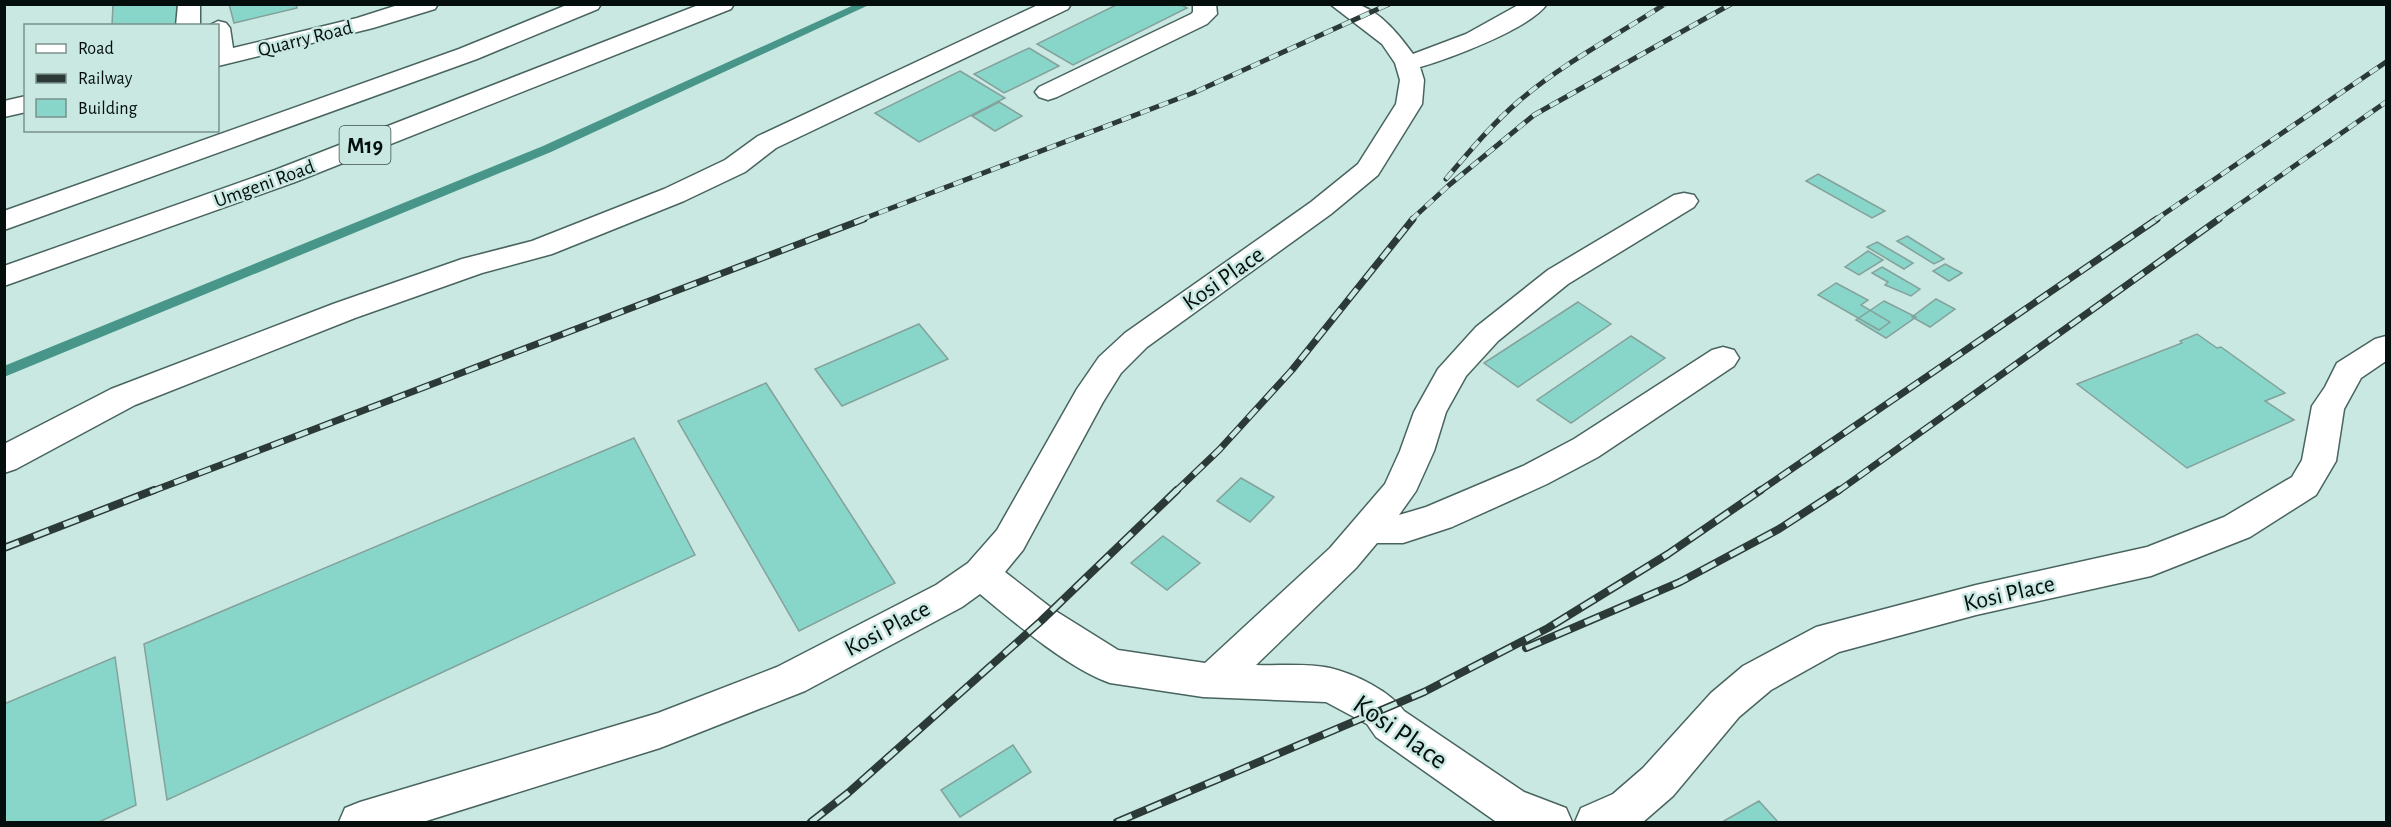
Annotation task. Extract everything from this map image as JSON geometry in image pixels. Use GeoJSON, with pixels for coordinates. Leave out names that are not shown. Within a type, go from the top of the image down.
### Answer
{"type":"FeatureCollection","features":[{"type":"Feature","properties":{"kind":"main road"},"geometry":{"type":"LineString","coordinates":[[188,24],[189,4]]}},
{"type":"Feature","properties":{"kind":"main road"},"geometry":{"type":"LineString","coordinates":[[213,4],[216,24]]}},
{"type":"Feature","properties":{"kind":"main road","name":"Quarry Road"},"geometry":{"type":"LineString","coordinates":[[220,58],[360,14],[427,4]]}},
{"type":"Feature","properties":{"kind":"main road","name":"M19"},"geometry":{"type":"LineString","coordinates":[[4,220],[468,54],[590,4]]}},
{"type":"Feature","properties":{"kind":"main road","name":"Umgeni Road"},"geometry":{"type":"LineString","coordinates":[[4,277],[285,176],[723,4]]}},
{"type":"Feature","properties":{"kind":"main road"},"geometry":{"type":"LineString","coordinates":[[4,460],[123,397],[344,310],[462,270],[542,248],[674,195],[735,166],[767,142],[1060,4]]}},
{"type":"Feature","properties":{"kind":"main road"},"geometry":{"type":"LineString","coordinates":[[1048,92],[1198,19],[1205,14],[1204,4]]}},
{"type":"Feature","properties":{"kind":"main road","name":"Kosi Place"},"geometry":{"type":"LineString","coordinates":[[360,822],[660,730],[791,679],[948,596],[981,574],[1010,540],[1089,397],[1110,365],[1136,340],[1321,208],[1368,169],[1409,104],[1412,80],[1407,63],[1390,39],[1363,17],[1341,4]]}},
{"type":"Feature","properties":{"kind":"main road"},"geometry":{"type":"LineString","coordinates":[[1407,63],[1441,54],[1479,37],[1536,4]]}},
{"type":"Feature","properties":{"kind":"main road"},"geometry":{"type":"LineString","coordinates":[[4,109],[24,104]]}},
{"type":"Feature","properties":{"kind":"main road"},"geometry":{"type":"LineString","coordinates":[[1214,680],[1343,558],[1399,491],[1417,451],[1430,412],[1454,369],[1486,334],[1558,277],[1684,201]]}},
{"type":"Feature","properties":{"kind":"main road","name":"Kosi Place"},"geometry":{"type":"LineString","coordinates":[[1596,822],[1628,808],[1658,782],[1725,705],[1757,678],[1822,642],[1977,600],[2151,561],[2237,528],[2304,486],[2319,461],[2328,406],[2339,392],[2348,371],[2386,347]]}},
{"type":"Feature","properties":{"kind":"main road"},"geometry":{"type":"LineString","coordinates":[[1368,528],[1412,526],[1439,517],[1535,475],[1586,448],[1723,358]]}},
{"type":"Feature","properties":{"kind":"main road","name":"Kosi Place"},"geometry":{"type":"LineString","coordinates":[[981,574],[1041,621],[1110,666],[1214,680],[1329,685],[1365,701],[1380,711],[1390,724],[1510,807],[1551,822]]}},
{"type":"Feature","properties":{"kind":"building"},"geometry":{"type":"Polygon","coordinates":[[[113,4],[180,4],[181,24],[112,24],[113,4]]]}},
{"type":"Feature","properties":{"kind":"building"},"geometry":{"type":"Polygon","coordinates":[[[229,4],[296,4],[297,8],[234,23],[229,4]]]}},
{"type":"Feature","properties":{"kind":"building"},"geometry":{"type":"Polygon","coordinates":[[[1118,4],[1180,4],[1187,8],[1073,65],[1037,44],[1118,4]]]}},
{"type":"Feature","properties":{"kind":"building"},"geometry":{"type":"Polygon","coordinates":[[[1029,48],[1059,66],[1004,93],[974,74],[1029,48]]]}},
{"type":"Feature","properties":{"kind":"building"},"geometry":{"type":"Polygon","coordinates":[[[960,71],[1005,98],[919,142],[875,113],[960,71]]]}},
{"type":"Feature","properties":{"kind":"building"},"geometry":{"type":"Polygon","coordinates":[[[999,102],[1022,116],[995,131],[972,116],[999,102]]]}},
{"type":"Feature","properties":{"kind":"building"},"geometry":{"type":"Polygon","coordinates":[[[1818,174],[1885,211],[1872,218],[1806,181],[1818,174]]]}},
{"type":"Feature","properties":{"kind":"building"},"geometry":{"type":"Polygon","coordinates":[[[1907,236],[1944,259],[1934,264],[1897,241],[1907,236]]]}},
{"type":"Feature","properties":{"kind":"building"},"geometry":{"type":"Polygon","coordinates":[[[1877,242],[1913,263],[1904,269],[1867,247],[1877,242]]]}},
{"type":"Feature","properties":{"kind":"building"},"geometry":{"type":"Polygon","coordinates":[[[1868,251],[1883,260],[1859,275],[1845,267],[1868,251]]]}},
{"type":"Feature","properties":{"kind":"building"},"geometry":{"type":"Polygon","coordinates":[[[1945,264],[1962,273],[1949,281],[1933,271],[1945,264]]]}},
{"type":"Feature","properties":{"kind":"building"},"geometry":{"type":"Polygon","coordinates":[[[1882,267],[1920,289],[1911,296],[1885,285],[1888,282],[1872,273],[1882,267]]]}},
{"type":"Feature","properties":{"kind":"building"},"geometry":{"type":"Polygon","coordinates":[[[1836,283],[1868,300],[1861,305],[1890,322],[1879,330],[1818,295],[1836,283]]]}},
{"type":"Feature","properties":{"kind":"building"},"geometry":{"type":"Polygon","coordinates":[[[1936,299],[1955,309],[1930,327],[1912,317],[1936,299]]]}},
{"type":"Feature","properties":{"kind":"building"},"geometry":{"type":"Polygon","coordinates":[[[1884,301],[1916,317],[1886,338],[1856,320],[1884,301]]]}},
{"type":"Feature","properties":{"kind":"building"},"geometry":{"type":"Polygon","coordinates":[[[1578,302],[1611,324],[1518,387],[1484,363],[1578,302]]]}},
{"type":"Feature","properties":{"kind":"building"},"geometry":{"type":"Polygon","coordinates":[[[919,324],[948,359],[842,406],[815,369],[919,324]]]}},
{"type":"Feature","properties":{"kind":"building"},"geometry":{"type":"Polygon","coordinates":[[[2197,334],[2217,348],[2221,347],[2285,393],[2265,401],[2294,420],[2187,468],[2077,384],[2182,343],[2180,341],[2197,334]]]}},
{"type":"Feature","properties":{"kind":"building"},"geometry":{"type":"Polygon","coordinates":[[[1631,336],[1665,358],[1571,423],[1537,400],[1631,336]]]}},
{"type":"Feature","properties":{"kind":"building"},"geometry":{"type":"Polygon","coordinates":[[[766,383],[895,583],[799,631],[678,421],[766,383]]]}},
{"type":"Feature","properties":{"kind":"building"},"geometry":{"type":"Polygon","coordinates":[[[634,438],[695,555],[167,800],[144,644],[634,438]]]}},
{"type":"Feature","properties":{"kind":"building"},"geometry":{"type":"Polygon","coordinates":[[[1241,478],[1274,497],[1250,522],[1217,501],[1241,478]]]}},
{"type":"Feature","properties":{"kind":"building"},"geometry":{"type":"Polygon","coordinates":[[[1163,536],[1200,563],[1167,590],[1131,563],[1163,536]]]}},
{"type":"Feature","properties":{"kind":"building"},"geometry":{"type":"Polygon","coordinates":[[[115,657],[136,805],[99,822],[4,822],[4,704],[115,657]]]}},
{"type":"Feature","properties":{"kind":"building"},"geometry":{"type":"Polygon","coordinates":[[[1013,745],[1031,772],[960,817],[941,790],[1013,745]]]}},
{"type":"Feature","properties":{"kind":"building"},"geometry":{"type":"Polygon","coordinates":[[[1759,801],[1778,822],[1722,822],[1759,801]]]}},
{"type":"Feature","properties":{"kind":"waterway"},"geometry":{"type":"LineString","coordinates":[[4,372],[547,149],[866,4]]}},
{"type":"Feature","properties":{"kind":"railway"},"geometry":{"type":"LineString","coordinates":[[860,220],[1193,93],[1389,4]]}},
{"type":"Feature","properties":{"kind":"railway"},"geometry":{"type":"LineString","coordinates":[[1446,179],[1499,119],[1536,87],[1665,4]]}},
{"type":"Feature","properties":{"kind":"railway"},"geometry":{"type":"LineString","coordinates":[[1411,220],[1448,186],[1534,115],[1731,4]]}},
{"type":"Feature","properties":{"kind":"railway"},"geometry":{"type":"LineString","coordinates":[[2155,220],[2386,62]]}},
{"type":"Feature","properties":{"kind":"railway"},"geometry":{"type":"LineString","coordinates":[[2217,220],[2386,102]]}},
{"type":"Feature","properties":{"kind":"railway"},"geometry":{"type":"LineString","coordinates":[[150,492],[864,219]]}},
{"type":"Feature","properties":{"kind":"railway"},"geometry":{"type":"LineString","coordinates":[[1175,492],[1219,450],[1292,370],[1413,219]]}},
{"type":"Feature","properties":{"kind":"railway"},"geometry":{"type":"LineString","coordinates":[[1758,492],[2157,219]]}},
{"type":"Feature","properties":{"kind":"railway"},"geometry":{"type":"LineString","coordinates":[[1837,492],[2219,219]]}},
{"type":"Feature","properties":{"kind":"railway"},"geometry":{"type":"LineString","coordinates":[[4,548],[154,490]]}},
{"type":"Feature","properties":{"kind":"railway"},"geometry":{"type":"LineString","coordinates":[[811,822],[848,793],[1041,621],[1177,490]]}},
{"type":"Feature","properties":{"kind":"railway"},"geometry":{"type":"LineString","coordinates":[[1117,822],[1424,692],[1548,628],[1668,554],[1761,490]]}},
{"type":"Feature","properties":{"kind":"railway"},"geometry":{"type":"LineString","coordinates":[[1526,648],[1680,582],[1779,529],[1839,490]]}}]}
